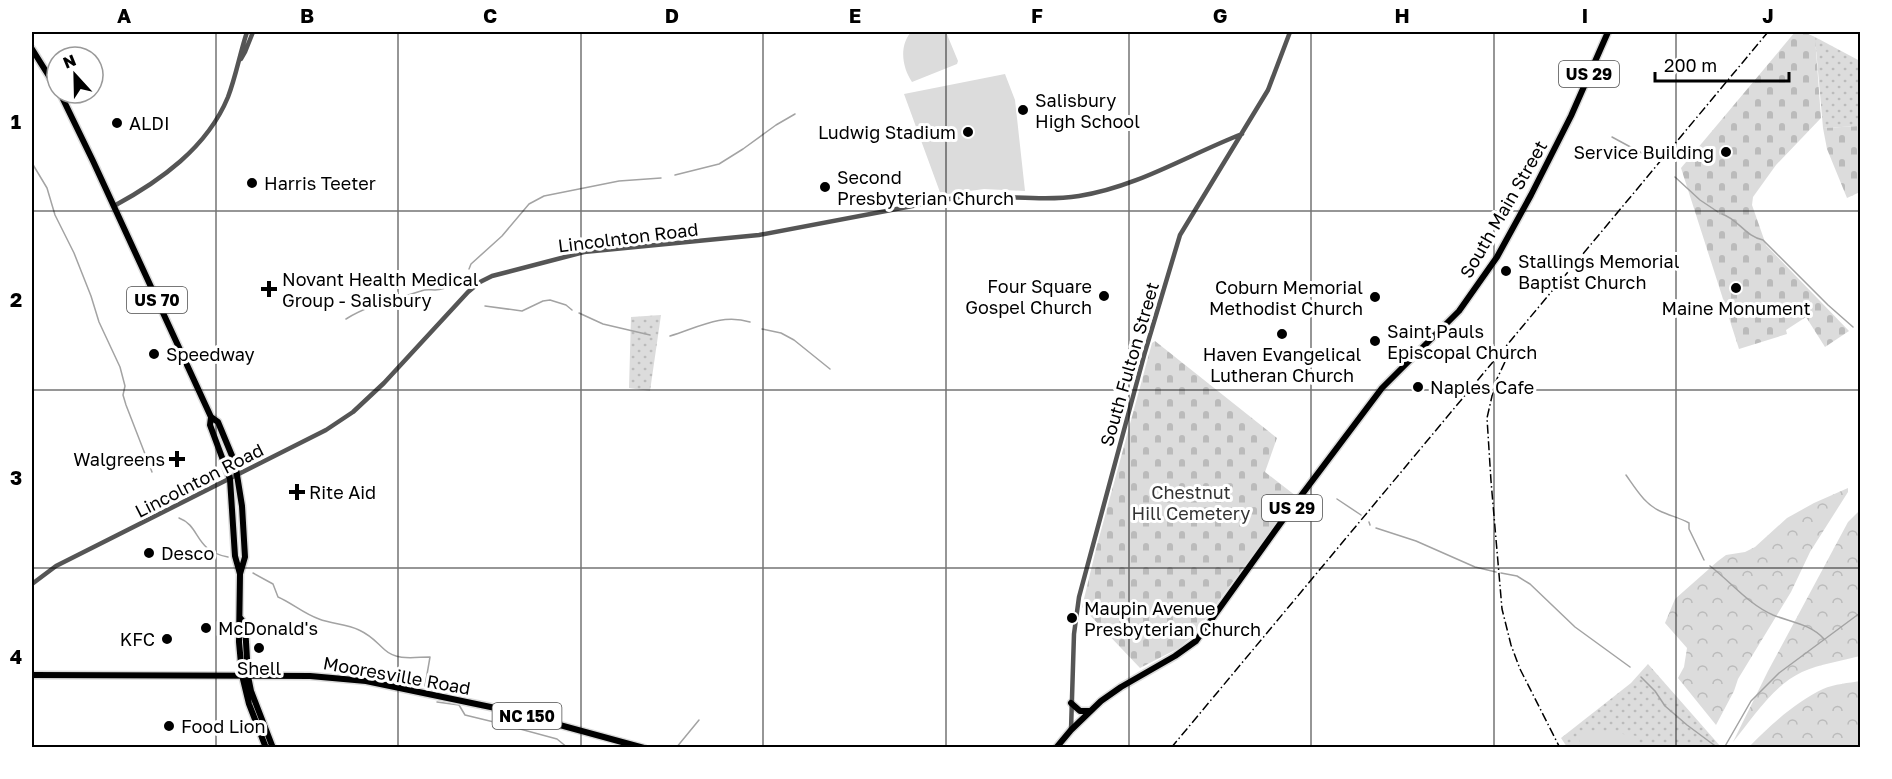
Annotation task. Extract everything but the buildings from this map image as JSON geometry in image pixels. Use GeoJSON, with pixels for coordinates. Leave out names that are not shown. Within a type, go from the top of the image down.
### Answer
{"type":"FeatureCollection","features":[{"type":"Feature","properties":{"kind":"main road","name":"South Main Street"},"geometry":{"type":"LineString","coordinates":[[1056,747],[1090,711],[1121,687],[1196,641],[1382,388],[1459,311],[1497,257],[1531,195],[1571,116],[1608,32]]}},
{"type":"Feature","properties":{"kind":"main road"},"geometry":{"type":"LineString","coordinates":[[32,49],[45,70]]}},
{"type":"Feature","properties":{"kind":"main road","name":"US 70"},"geometry":{"type":"LineString","coordinates":[[66,105],[212,417],[218,422],[235,463],[242,506],[245,557],[240,574],[239,642],[249,704],[266,747]]}},
{"type":"Feature","properties":{"kind":"main road","name":"US 70"},"geometry":{"type":"LineString","coordinates":[[212,417],[210,425],[230,479],[234,556],[240,574]]}},
{"type":"Feature","properties":{"kind":"main road","name":"Mooresville Road"},"geometry":{"type":"LineString","coordinates":[[32,675],[310,676],[366,681],[505,710],[644,747]]}},
{"type":"Feature","properties":{"kind":"main road","name":"US 70"},"geometry":{"type":"LineString","coordinates":[[245,676],[273,747]]}},
{"type":"Feature","properties":{"kind":"main road"},"geometry":{"type":"LineString","coordinates":[[1071,703],[1080,711],[1090,711]]}},
{"type":"Feature","properties":{"kind":"street"},"geometry":{"type":"LineString","coordinates":[[241,59],[247,32]]}},
{"type":"Feature","properties":{"kind":"street"},"geometry":{"type":"LineString","coordinates":[[114,206],[144,190],[162,177],[202,140],[226,101],[252,32]]}},
{"type":"Feature","properties":{"kind":"street","name":"South Fulton Street"},"geometry":{"type":"LineString","coordinates":[[1071,730],[1074,634],[1079,597],[1160,299],[1180,235],[1268,90],[1290,32]]}},
{"type":"Feature","properties":{"kind":"street","name":"Lincolnton Road"},"geometry":{"type":"LineString","coordinates":[[32,584],[56,566],[326,430],[353,412],[384,384],[480,282],[505,272],[584,252],[759,235],[960,197],[979,195],[1036,199],[1079,196],[1120,186],[1158,172],[1242,134]]}},
{"type":"Feature","properties":{"kind":"green space"},"geometry":{"type":"Polygon","coordinates":[[[911,32],[946,32],[958,61],[957,64],[912,82],[903,57],[903,50],[911,32]]]}},
{"type":"Feature","properties":{"kind":"green space"},"geometry":{"type":"Polygon","coordinates":[[[1795,32],[1804,32],[1815,37],[1821,118],[1776,165],[1753,197],[1752,205],[1766,245],[1849,331],[1825,347],[1806,317],[1786,330],[1787,334],[1739,349],[1681,168],[1795,32]]]}},
{"type":"Feature","properties":{"kind":"green space"},"geometry":{"type":"Polygon","coordinates":[[[1815,37],[1860,61],[1860,126],[1823,128],[1815,37]]]}},
{"type":"Feature","properties":{"kind":"green space","name":"Ludwig Stadium"},"geometry":{"type":"Polygon","coordinates":[[[1005,74],[1015,100],[1025,191],[984,189],[941,195],[904,94],[1005,74]]]}},
{"type":"Feature","properties":{"kind":"green space"},"geometry":{"type":"Polygon","coordinates":[[[1860,126],[1860,192],[1847,198],[1827,149],[1823,128],[1860,126]]]}},
{"type":"Feature","properties":{"kind":"green space"},"geometry":{"type":"Polygon","coordinates":[[[661,315],[650,391],[629,388],[631,317],[661,315]]]}},
{"type":"Feature","properties":{"kind":"green space","name":"Chestnut Hill Cemetery"},"geometry":{"type":"Polygon","coordinates":[[[1155,341],[1277,438],[1265,472],[1296,496],[1193,636],[1179,648],[1140,668],[1082,607],[1152,343],[1155,341]]]}},
{"type":"Feature","properties":{"kind":"green space"},"geometry":{"type":"Polygon","coordinates":[[[1848,488],[1848,492],[1810,552],[1791,592],[1738,679],[1716,725],[1678,678],[1684,667],[1687,648],[1665,623],[1675,599],[1726,555],[1745,552],[1755,547],[1787,518],[1848,488]]]}},
{"type":"Feature","properties":{"kind":"green space"},"geometry":{"type":"Polygon","coordinates":[[[1859,511],[1860,656],[1816,667],[1791,678],[1772,694],[1733,742],[1768,671],[1848,522],[1859,511]]]}},
{"type":"Feature","properties":{"kind":"green space"},"geometry":{"type":"Polygon","coordinates":[[[1648,664],[1721,747],[1567,747],[1561,738],[1631,683],[1648,664]]]}},
{"type":"Feature","properties":{"kind":"green space"},"geometry":{"type":"Polygon","coordinates":[[[1860,681],[1860,747],[1749,747],[1784,715],[1813,694],[1832,686],[1860,681]]]}},
{"type":"Feature","properties":{"kind":"green space"},"geometry":{"type":"Polygon","coordinates":[[[1579,731],[1637,736],[1638,747],[1580,747],[1579,731]]]}},
{"type":"Feature","properties":{"kind":"waterway"},"geometry":{"type":"LineString","coordinates":[[675,175],[719,164],[795,114]]}},
{"type":"Feature","properties":{"kind":"waterway"},"geometry":{"type":"LineString","coordinates":[[1612,137],[1649,157]]}},
{"type":"Feature","properties":{"kind":"waterway"},"geometry":{"type":"LineString","coordinates":[[32,163],[47,188],[55,215],[74,253],[99,322],[120,367],[125,386],[123,395],[126,405],[152,472]]}},
{"type":"Feature","properties":{"kind":"waterway"},"geometry":{"type":"LineString","coordinates":[[1675,177],[1700,200],[1718,212]]}},
{"type":"Feature","properties":{"kind":"waterway"},"geometry":{"type":"LineString","coordinates":[[469,269],[471,264],[502,236],[529,204],[544,196],[619,181],[661,178]]}},
{"type":"Feature","properties":{"kind":"waterway"},"geometry":{"type":"LineString","coordinates":[[1722,214],[1763,240],[1853,327]]}},
{"type":"Feature","properties":{"kind":"waterway"},"geometry":{"type":"LineString","coordinates":[[346,319],[363,310],[423,290],[444,288],[464,275]]}},
{"type":"Feature","properties":{"kind":"waterway"},"geometry":{"type":"LineString","coordinates":[[485,306],[522,311],[550,300],[566,305],[572,310]]}},
{"type":"Feature","properties":{"kind":"waterway"},"geometry":{"type":"LineString","coordinates":[[579,313],[603,324],[650,335]]}},
{"type":"Feature","properties":{"kind":"waterway"},"geometry":{"type":"LineString","coordinates":[[670,336],[719,320],[750,322]]}},
{"type":"Feature","properties":{"kind":"waterway"},"geometry":{"type":"LineString","coordinates":[[762,329],[781,333],[794,340],[830,369]]}},
{"type":"Feature","properties":{"kind":"waterway"},"geometry":{"type":"LineString","coordinates":[[1626,475],[1641,496],[1656,509],[1689,523],[1689,529],[1704,560]]}},
{"type":"Feature","properties":{"kind":"waterway"},"geometry":{"type":"LineString","coordinates":[[1337,499],[1361,515]]}},
{"type":"Feature","properties":{"kind":"waterway"},"geometry":{"type":"LineString","coordinates":[[179,518],[191,527],[209,550],[228,557]]}},
{"type":"Feature","properties":{"kind":"waterway"},"geometry":{"type":"LineString","coordinates":[[1376,528],[1416,541],[1475,567],[1496,572]]}},
{"type":"Feature","properties":{"kind":"waterway"},"geometry":{"type":"LineString","coordinates":[[1710,566],[1764,610],[1807,627],[1824,639]]}},
{"type":"Feature","properties":{"kind":"waterway"},"geometry":{"type":"LineString","coordinates":[[253,573],[273,584],[278,597],[314,617],[350,626],[363,632],[395,656],[430,657],[425,686]]}},
{"type":"Feature","properties":{"kind":"waterway"},"geometry":{"type":"LineString","coordinates":[[1501,573],[1517,576],[1530,584],[1575,627],[1630,667]]}},
{"type":"Feature","properties":{"kind":"waterway"},"geometry":{"type":"LineString","coordinates":[[1724,748],[1751,701],[1779,673],[1860,613]]}},
{"type":"Feature","properties":{"kind":"waterway"},"geometry":{"type":"LineString","coordinates":[[1641,677],[1655,691],[1665,706],[1718,748]]}},
{"type":"Feature","properties":{"kind":"waterway"},"geometry":{"type":"LineString","coordinates":[[437,702],[459,705],[465,715],[498,723]]}},
{"type":"Feature","properties":{"kind":"waterway"},"geometry":{"type":"LineString","coordinates":[[676,748],[699,720]]}},
{"type":"Feature","properties":{"kind":"waterway"},"geometry":{"type":"LineString","coordinates":[[505,725],[557,739],[568,748]]}},
{"type":"Feature","properties":{"kind":"railway"},"geometry":{"type":"LineString","coordinates":[[1171,748],[1768,32]]}},
{"type":"Feature","properties":{"kind":"railway"},"geometry":{"type":"LineString","coordinates":[[1512,347],[1495,383],[1487,418],[1502,609],[1520,669],[1560,748]]}},
{"type":"Feature","properties":{"kind":"place","name":"Salisbury High School"},"geometry":{"type":"Point","coordinates":[1023,110]}},
{"type":"Feature","properties":{"kind":"place","name":"ALDI"},"geometry":{"type":"Point","coordinates":[117,123]}},
{"type":"Feature","properties":{"kind":"place","name":"Ludwig Stadium"},"geometry":{"type":"Point","coordinates":[968,132]}},
{"type":"Feature","properties":{"kind":"place","name":"Service Building"},"geometry":{"type":"Point","coordinates":[1726,152]}},
{"type":"Feature","properties":{"kind":"place","name":"Harris Teeter"},"geometry":{"type":"Point","coordinates":[252,183]}},
{"type":"Feature","properties":{"kind":"place","name":"Second Presbyterian Church"},"geometry":{"type":"Point","coordinates":[825,187]}},
{"type":"Feature","properties":{"kind":"place","name":"Stallings Memorial Baptist Church"},"geometry":{"type":"Point","coordinates":[1506,271]}},
{"type":"Feature","properties":{"kind":"place","name":"Maine Monument"},"geometry":{"type":"Point","coordinates":[1736,288]}},
{"type":"Feature","properties":{"kind":"place","name":"Novant Health Medical Group - Salisbury"},"geometry":{"type":"Point","coordinates":[269,289]}},
{"type":"Feature","properties":{"kind":"place","name":"Four Square Gospel Church"},"geometry":{"type":"Point","coordinates":[1104,296]}},
{"type":"Feature","properties":{"kind":"place","name":"Coburn Memorial Methodist Church"},"geometry":{"type":"Point","coordinates":[1375,297]}},
{"type":"Feature","properties":{"kind":"place","name":"Haven Evangelical Lutheran Church"},"geometry":{"type":"Point","coordinates":[1282,334]}},
{"type":"Feature","properties":{"kind":"place","name":"Saint Pauls Episcopal Church"},"geometry":{"type":"Point","coordinates":[1375,341]}},
{"type":"Feature","properties":{"kind":"place","name":"Speedway"},"geometry":{"type":"Point","coordinates":[154,354]}},
{"type":"Feature","properties":{"kind":"place","name":"Naples Cafe"},"geometry":{"type":"Point","coordinates":[1418,387]}},
{"type":"Feature","properties":{"kind":"place","name":"Walgreens"},"geometry":{"type":"Point","coordinates":[177,459]}},
{"type":"Feature","properties":{"kind":"place","name":"Rite Aid"},"geometry":{"type":"Point","coordinates":[297,492]}},
{"type":"Feature","properties":{"kind":"place","name":"Desco"},"geometry":{"type":"Point","coordinates":[149,553]}},
{"type":"Feature","properties":{"kind":"place","name":"Maupin Avenue Presbyterian Church"},"geometry":{"type":"Point","coordinates":[1072,618]}},
{"type":"Feature","properties":{"kind":"place","name":"McDonald's"},"geometry":{"type":"Point","coordinates":[206,628]}},
{"type":"Feature","properties":{"kind":"place","name":"KFC"},"geometry":{"type":"Point","coordinates":[167,639]}},
{"type":"Feature","properties":{"kind":"place","name":"Shell"},"geometry":{"type":"Point","coordinates":[259,648]}},
{"type":"Feature","properties":{"kind":"place","name":"Food Lion"},"geometry":{"type":"Point","coordinates":[169,726]}}]}
